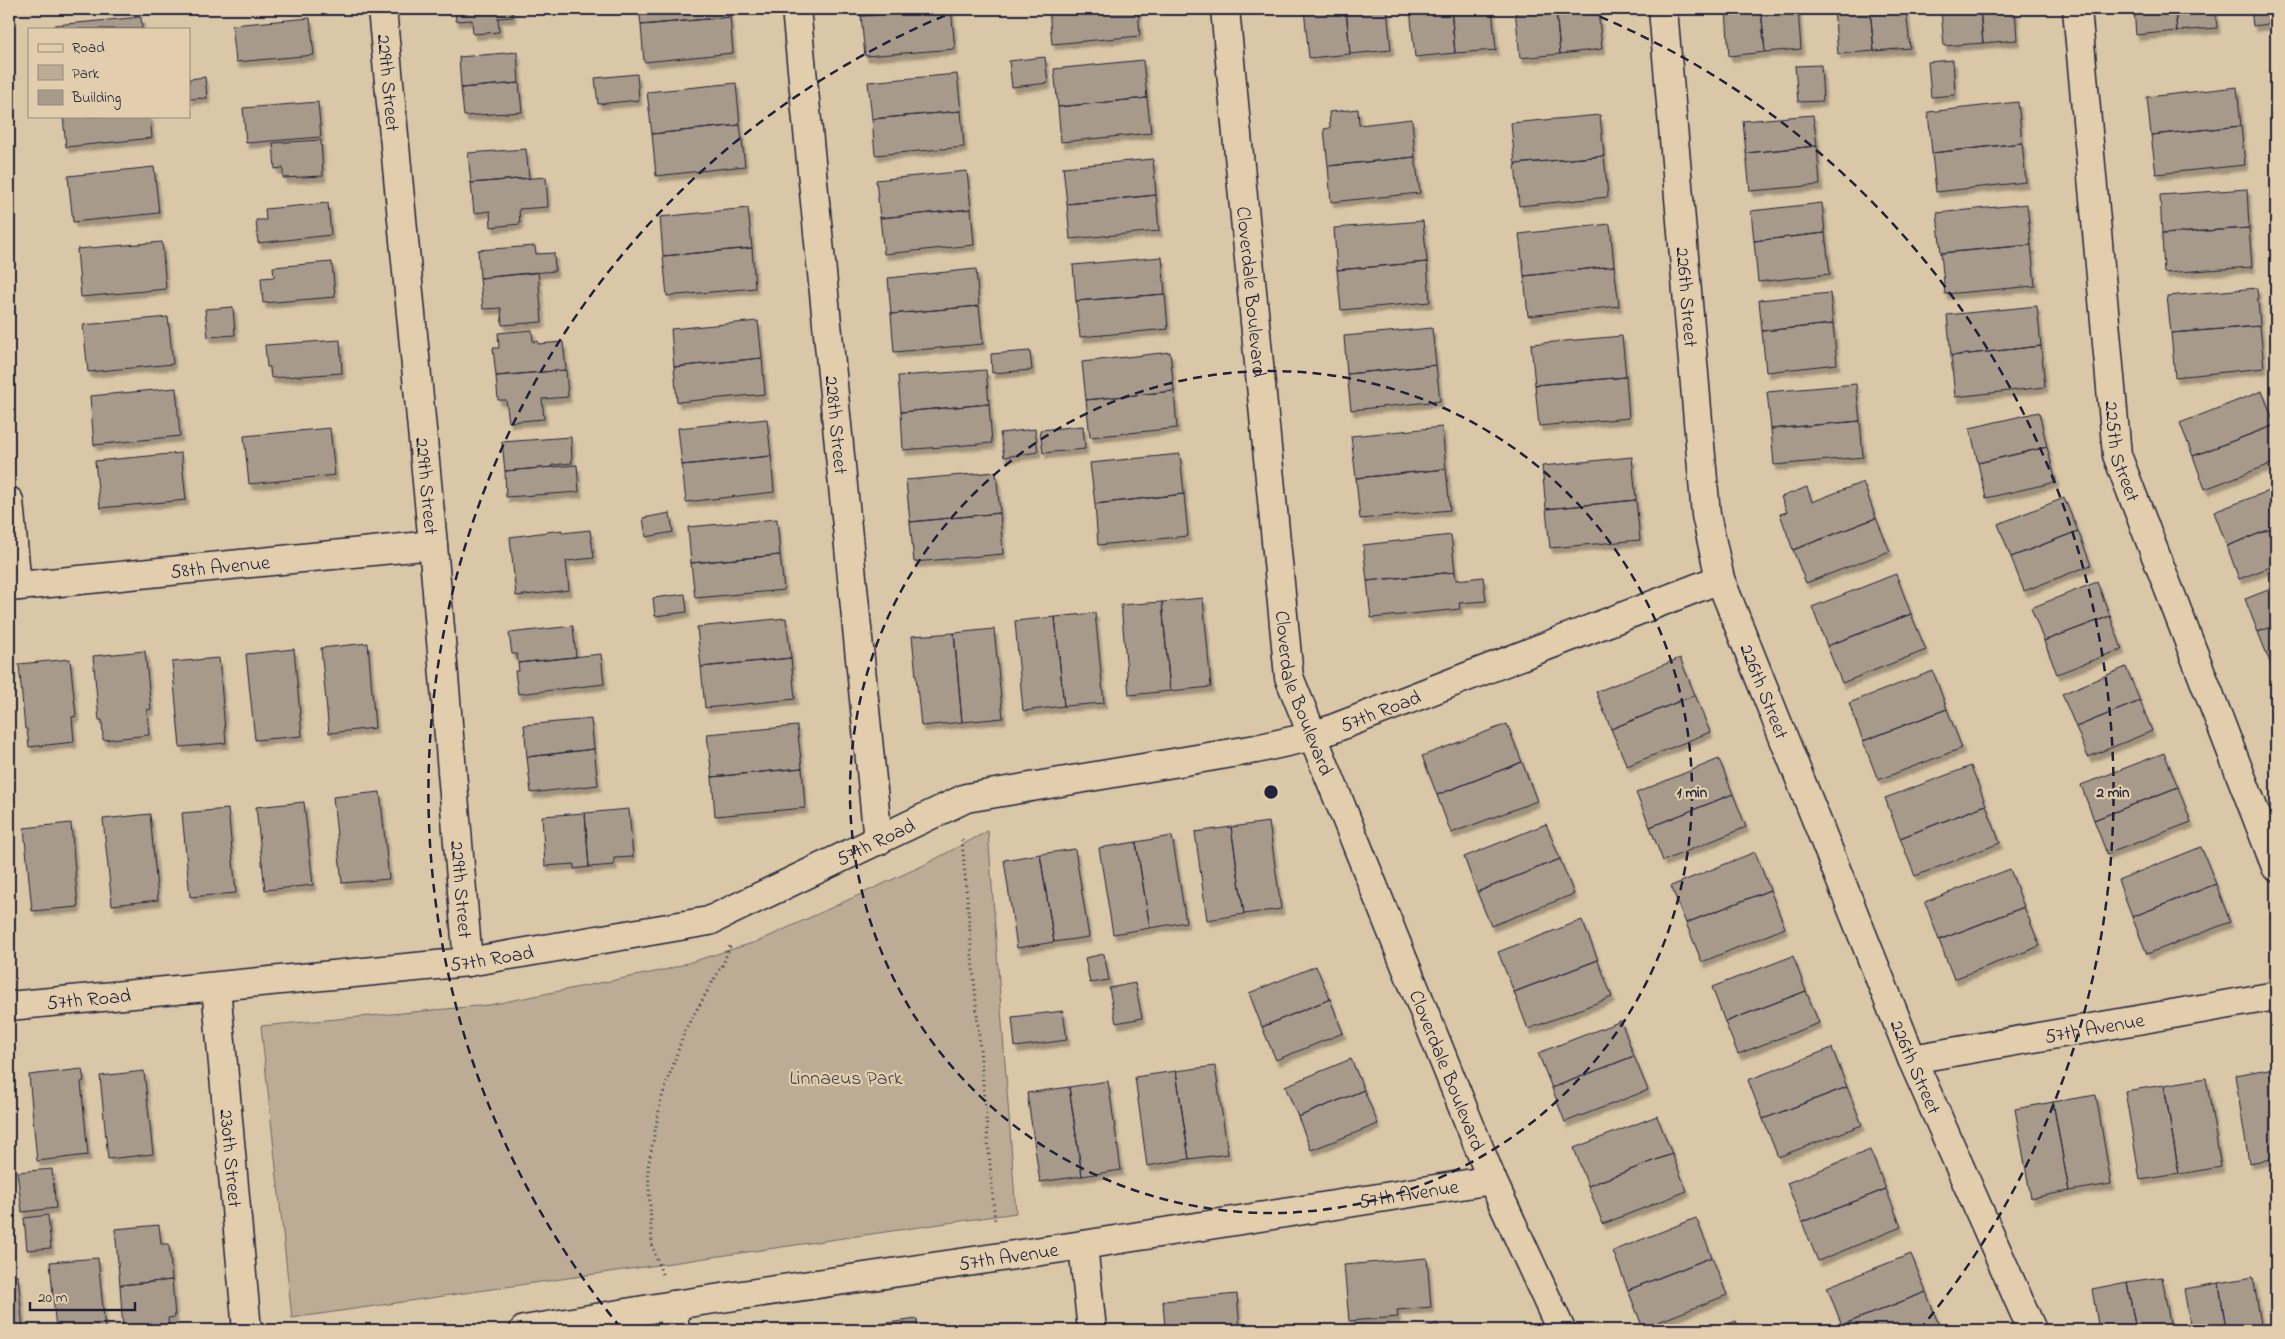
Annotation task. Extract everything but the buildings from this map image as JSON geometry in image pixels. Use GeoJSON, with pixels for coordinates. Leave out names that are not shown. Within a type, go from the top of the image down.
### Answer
{"type":"FeatureCollection","features":[{"type":"Feature","properties":{"kind":"street","name":"229th Street"},"geometry":{"type":"LineString","coordinates":[[382,9],[432,545],[468,962]]}},
{"type":"Feature","properties":{"kind":"street","name":"228th Street"},"geometry":{"type":"LineString","coordinates":[[796,9],[878,841]]}},
{"type":"Feature","properties":{"kind":"street","name":"Cloverdale Boulevard"},"geometry":{"type":"LineString","coordinates":[[1225,9],[1290,677],[1492,1180],[1561,1330]]}},
{"type":"Feature","properties":{"kind":"street","name":"226th Street"},"geometry":{"type":"LineString","coordinates":[[1664,9],[1706,515],[1720,579],[1912,1059],[2032,1330]]}},
{"type":"Feature","properties":{"kind":"street","name":"225th Street"},"geometry":{"type":"LineString","coordinates":[[2077,9],[2117,455],[2276,867]]}},
{"type":"Feature","properties":{"kind":"street"},"geometry":{"type":"LineString","coordinates":[[9,501],[13,587]]}},
{"type":"Feature","properties":{"kind":"street","name":"58th Avenue"},"geometry":{"type":"LineString","coordinates":[[13,587],[432,545]]}},
{"type":"Feature","properties":{"kind":"street","name":"57th Road"},"geometry":{"type":"LineString","coordinates":[[9,1006],[468,962],[709,921],[966,798],[1256,750],[1314,736],[1720,579]]}},
{"type":"Feature","properties":{"kind":"street","name":"230th Street"},"geometry":{"type":"LineString","coordinates":[[216,987],[247,1330]]}},
{"type":"Feature","properties":{"kind":"street","name":"57th Avenue"},"geometry":{"type":"LineString","coordinates":[[1912,1059],[2276,996]]}},
{"type":"Feature","properties":{"kind":"street","name":"57th Avenue"},"geometry":{"type":"LineString","coordinates":[[524,1330],[674,1318],[1083,1245],[1492,1180]]}},
{"type":"Feature","properties":{"kind":"street"},"geometry":{"type":"LineString","coordinates":[[1083,1245],[1092,1330]]}},
{"type":"Feature","properties":{"kind":"path"},"geometry":{"type":"LineString","coordinates":[[962,840],[994,1222]]}},
{"type":"Feature","properties":{"kind":"path"},"geometry":{"type":"LineString","coordinates":[[674,1318],[652,1246],[648,1167],[661,1100],[685,1030],[723,964],[733,938]]}},
{"type":"Feature","properties":{"kind":"green space","name":"Linnaeus Park"},"geometry":{"type":"Polygon","coordinates":[[[988,831],[1016,1213],[292,1318],[261,1026],[489,1005],[665,970],[759,941],[924,865],[988,831]]]}}]}
